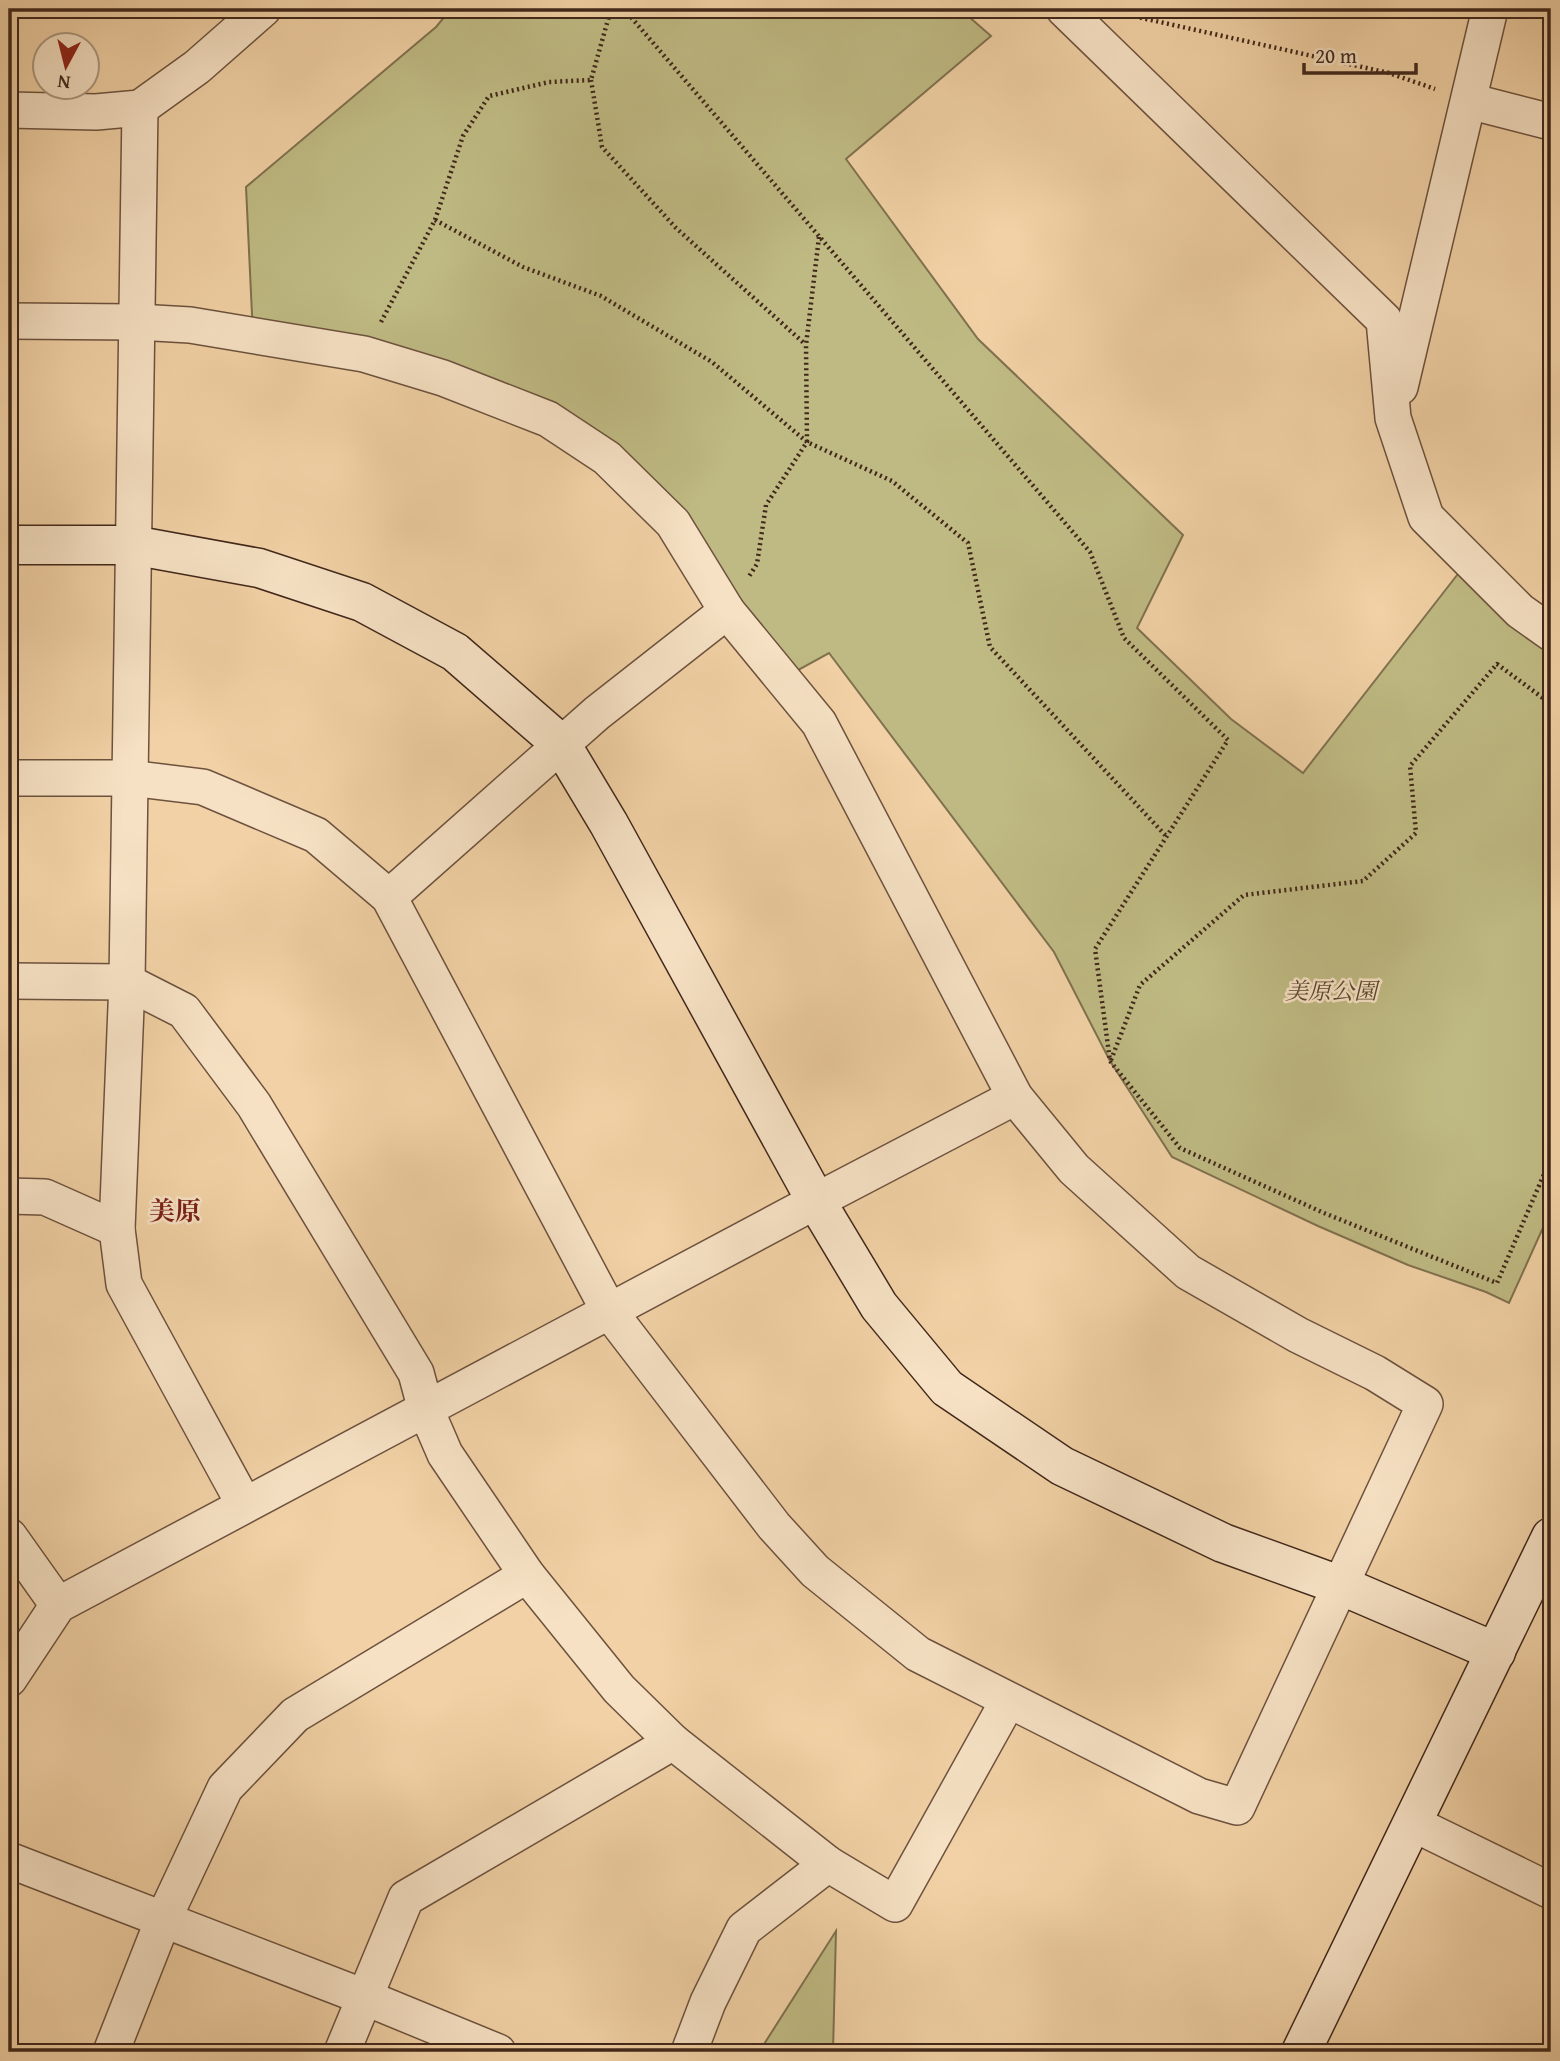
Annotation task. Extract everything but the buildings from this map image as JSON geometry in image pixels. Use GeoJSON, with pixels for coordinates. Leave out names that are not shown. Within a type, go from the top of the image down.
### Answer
{"type":"FeatureCollection","features":[{"type":"Feature","properties":{"kind":"street"},"geometry":{"type":"LineString","coordinates":[[9,110],[96,112],[140,108],[197,68],[263,9]]}},
{"type":"Feature","properties":{"kind":"street"},"geometry":{"type":"LineString","coordinates":[[1393,418],[1490,9]]}},
{"type":"Feature","properties":{"kind":"street"},"geometry":{"type":"LineString","coordinates":[[1075,20],[1384,320],[1393,418],[1426,517],[1520,611],[1551,633]]}},
{"type":"Feature","properties":{"kind":"street"},"geometry":{"type":"LineString","coordinates":[[1469,101],[1551,122]]}},
{"type":"Feature","properties":{"kind":"street"},"geometry":{"type":"LineString","coordinates":[[140,108],[127,982],[117,1229],[124,1284],[244,1504]]}},
{"type":"Feature","properties":{"kind":"street"},"geometry":{"type":"LineString","coordinates":[[9,321],[190,325],[364,354],[443,378],[548,419],[607,458],[673,523],[727,611],[819,723],[1015,1097],[1074,1169],[1188,1272],[1298,1335],[1375,1373],[1425,1404],[1237,1807],[1199,1796],[918,1654],[815,1571],[774,1526],[609,1311],[389,897],[316,835],[203,787],[129,778],[9,778]]}},
{"type":"Feature","properties":{"kind":"street"},"geometry":{"type":"LineString","coordinates":[[9,545],[132,545],[260,568],[362,602],[455,652],[561,744],[609,824],[816,1201],[879,1306],[947,1388],[1062,1466],[1223,1543],[1342,1586],[1496,1652]]}},
{"type":"Feature","properties":{"kind":"street"},"geometry":{"type":"LineString","coordinates":[[389,897],[597,713],[727,611]]}},
{"type":"Feature","properties":{"kind":"street"},"geometry":{"type":"LineString","coordinates":[[9,981],[127,982],[184,1011],[254,1104],[416,1373],[426,1410],[445,1454],[527,1574],[619,1689],[673,1742],[828,1864],[895,1903],[1008,1701]]}},
{"type":"Feature","properties":{"kind":"street"},"geometry":{"type":"LineString","coordinates":[[9,1679],[58,1605],[1015,1097]]}},
{"type":"Feature","properties":{"kind":"street"},"geometry":{"type":"LineString","coordinates":[[9,1196],[45,1197],[117,1229]]}},
{"type":"Feature","properties":{"kind":"street"},"geometry":{"type":"LineString","coordinates":[[9,1536],[58,1605]]}},
{"type":"Feature","properties":{"kind":"street"},"geometry":{"type":"LineString","coordinates":[[1301,2052],[1551,1537]]}},
{"type":"Feature","properties":{"kind":"street"},"geometry":{"type":"LineString","coordinates":[[111,2052],[163,1920],[225,1788],[295,1715],[527,1574]]}},
{"type":"Feature","properties":{"kind":"street"},"geometry":{"type":"LineString","coordinates":[[342,2052],[406,1898],[673,1742]]}},
{"type":"Feature","properties":{"kind":"street"},"geometry":{"type":"LineString","coordinates":[[1412,1823],[1551,1891]]}},
{"type":"Feature","properties":{"kind":"street"},"geometry":{"type":"LineString","coordinates":[[9,1860],[364,1997],[498,2052]]}},
{"type":"Feature","properties":{"kind":"street"},"geometry":{"type":"LineString","coordinates":[[689,2052],[708,2002],[744,1928],[828,1864]]}},
{"type":"Feature","properties":{"kind":"path"},"geometry":{"type":"LineString","coordinates":[[611,9],[590,80],[602,147],[676,228],[806,345]]}},
{"type":"Feature","properties":{"kind":"path"},"geometry":{"type":"LineString","coordinates":[[624,9],[1090,552],[1124,638],[1228,740],[1096,949],[1111,1061],[1180,1148],[1324,1213],[1497,1283],[1551,1158]]}},
{"type":"Feature","properties":{"kind":"path"},"geometry":{"type":"LineString","coordinates":[[1075,20],[1110,11],[1390,73],[1469,101]]}},
{"type":"Feature","properties":{"kind":"path"},"geometry":{"type":"LineString","coordinates":[[364,354],[435,220],[463,136],[489,96],[549,82],[590,80]]}},
{"type":"Feature","properties":{"kind":"path"},"geometry":{"type":"LineString","coordinates":[[435,220],[523,267],[601,296],[712,362],[807,442],[892,481],[968,543],[990,647],[1166,835]]}},
{"type":"Feature","properties":{"kind":"path"},"geometry":{"type":"LineString","coordinates":[[727,611],[757,564],[766,505],[807,442],[806,345],[819,237]]}},
{"type":"Feature","properties":{"kind":"path"},"geometry":{"type":"LineString","coordinates":[[1111,1061],[1140,985],[1244,895],[1363,881],[1416,833],[1410,766],[1497,664],[1551,704]]}},
{"type":"Feature","properties":{"kind":"green space","name":"美原公園"},"geometry":{"type":"Polygon","coordinates":[[[451,9],[960,9],[991,36],[846,159],[978,339],[1183,535],[1137,628],[1231,719],[1303,773],[1461,570],[1551,633],[1551,1210],[1509,1303],[1486,1292],[1408,1265],[1172,1157],[1110,1061],[1054,952],[829,653],[782,679],[673,523],[548,419],[253,336],[246,187],[436,27],[451,9]]]}},
{"type":"Feature","properties":{"kind":"green space"},"geometry":{"type":"Polygon","coordinates":[[[836,1931],[833,2052],[759,2052],[836,1931]]]}},
{"type":"Feature","properties":{"kind":"district","name":"美原"},"geometry":{"type":"Point","coordinates":[175,1210]}}]}
